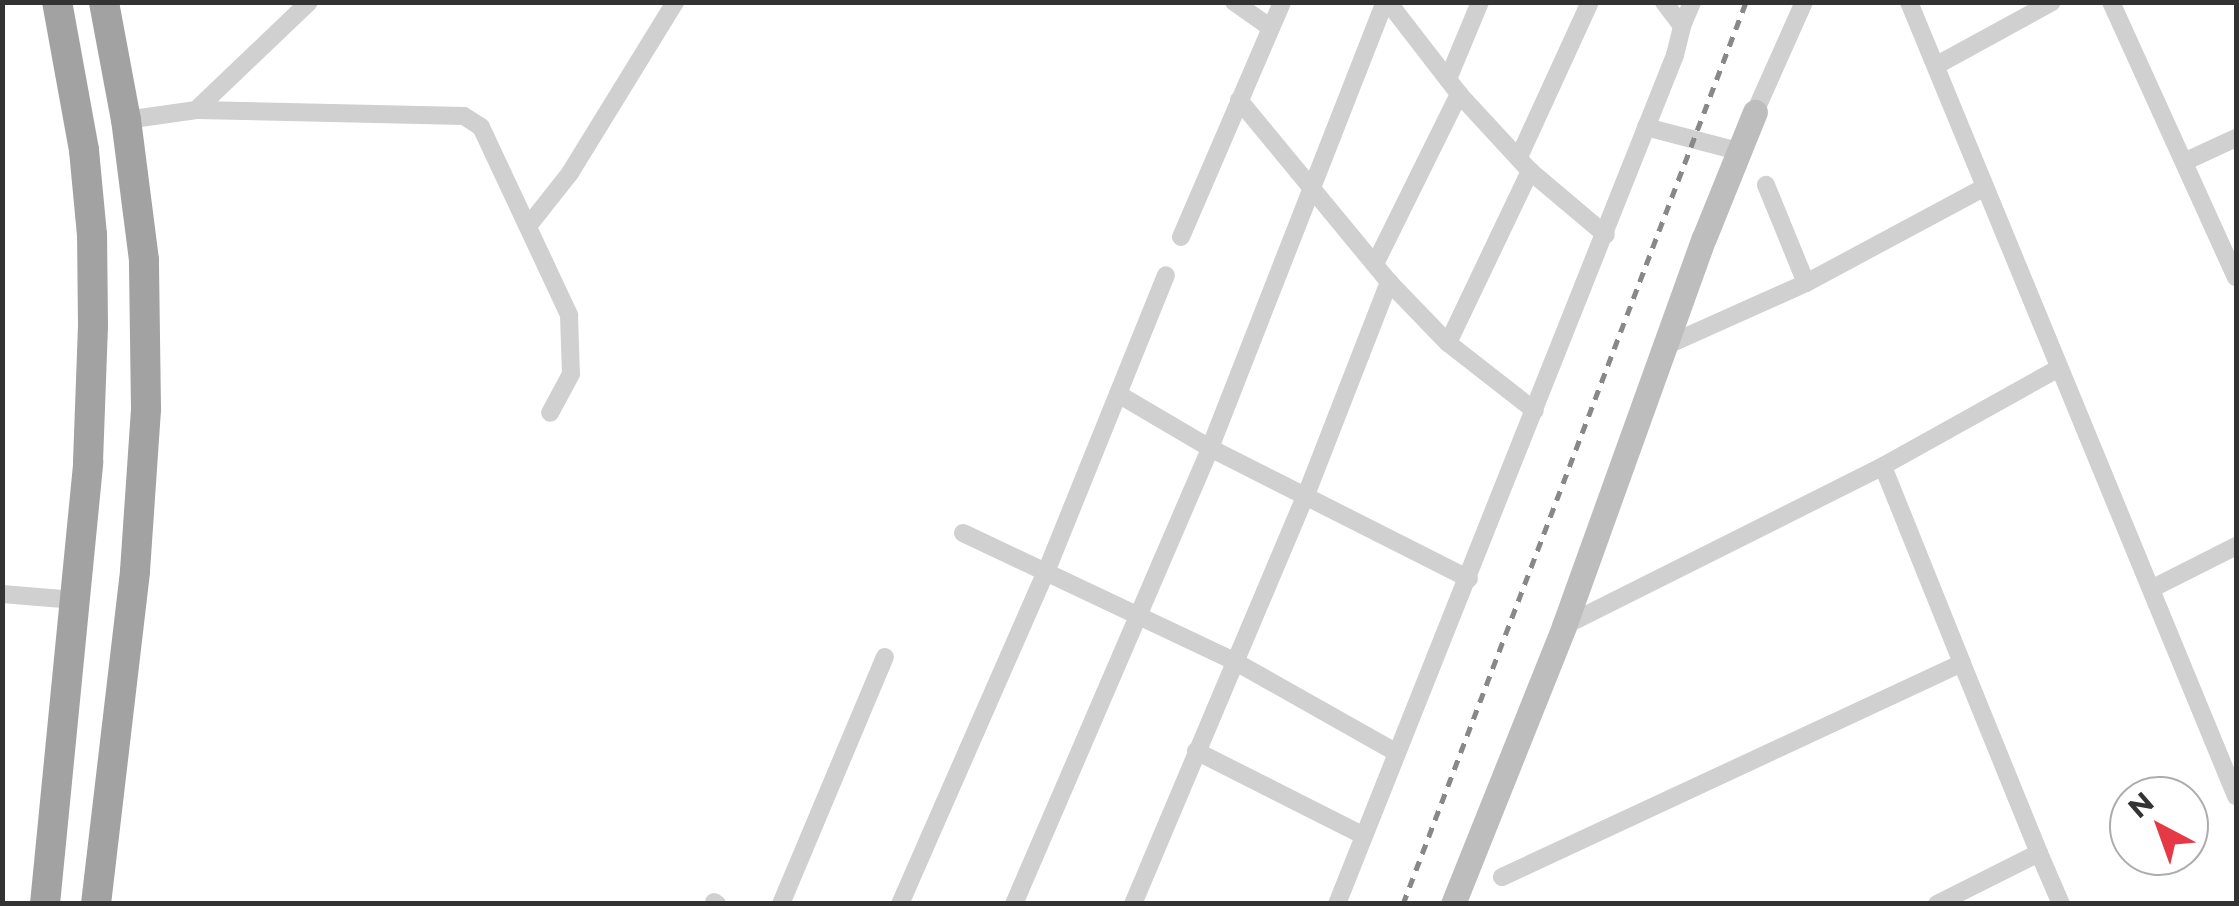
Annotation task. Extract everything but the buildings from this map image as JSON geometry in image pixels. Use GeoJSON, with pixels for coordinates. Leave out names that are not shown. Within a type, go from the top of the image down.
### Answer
{"type":"FeatureCollection","features":[{"type":"Feature","properties":{"kind":"highway"},"geometry":{"type":"LineString","coordinates":[[45,904],[88,462],[92,235],[84,150],[57,2]]}},
{"type":"Feature","properties":{"kind":"highway"},"geometry":{"type":"LineString","coordinates":[[96,904],[135,571],[146,409],[144,260],[126,120],[104,2]]}},
{"type":"Feature","properties":{"kind":"main road"},"geometry":{"type":"LineString","coordinates":[[1452,904],[1564,626],[1664,347],[1755,112]]}},
{"type":"Feature","properties":{"kind":"street"},"geometry":{"type":"LineString","coordinates":[[196,110],[309,2]]}},
{"type":"Feature","properties":{"kind":"street"},"geometry":{"type":"LineString","coordinates":[[529,225],[570,173],[675,2]]}},
{"type":"Feature","properties":{"kind":"street"},"geometry":{"type":"LineString","coordinates":[[1234,2],[1270,28]]}},
{"type":"Feature","properties":{"kind":"street"},"geometry":{"type":"LineString","coordinates":[[1180,238],[1282,2]]}},
{"type":"Feature","properties":{"kind":"street"},"geometry":{"type":"LineString","coordinates":[[1014,904],[1210,448],[1386,2],[1453,87],[1525,164],[1606,236]]}},
{"type":"Feature","properties":{"kind":"street"},"geometry":{"type":"LineString","coordinates":[[1375,264],[1453,87],[1480,2]]}},
{"type":"Feature","properties":{"kind":"street"},"geometry":{"type":"LineString","coordinates":[[1448,342],[1590,2]]}},
{"type":"Feature","properties":{"kind":"street"},"geometry":{"type":"LineString","coordinates":[[1664,2],[1682,26]]}},
{"type":"Feature","properties":{"kind":"street"},"geometry":{"type":"LineString","coordinates":[[1338,904],[1606,236],[1692,2]]}},
{"type":"Feature","properties":{"kind":"street"},"geometry":{"type":"LineString","coordinates":[[1755,112],[1804,2]]}},
{"type":"Feature","properties":{"kind":"street"},"geometry":{"type":"LineString","coordinates":[[1909,2],[1983,188],[2232,773],[2236,796]]}},
{"type":"Feature","properties":{"kind":"street"},"geometry":{"type":"LineString","coordinates":[[1936,65],[2052,2]]}},
{"type":"Feature","properties":{"kind":"street"},"geometry":{"type":"LineString","coordinates":[[2111,2],[2236,277]]}},
{"type":"Feature","properties":{"kind":"street"},"geometry":{"type":"LineString","coordinates":[[1239,100],[1389,282],[1448,342],[1535,411]]}},
{"type":"Feature","properties":{"kind":"street"},"geometry":{"type":"LineString","coordinates":[[126,120],[196,110],[464,116],[481,128],[495,150],[570,315],[571,374],[550,412]]}},
{"type":"Feature","properties":{"kind":"street"},"geometry":{"type":"LineString","coordinates":[[1646,127],[1738,151]]}},
{"type":"Feature","properties":{"kind":"street"},"geometry":{"type":"LineString","coordinates":[[2186,161],[2236,138]]}},
{"type":"Feature","properties":{"kind":"street"},"geometry":{"type":"LineString","coordinates":[[1766,185],[1806,283]]}},
{"type":"Feature","properties":{"kind":"street"},"geometry":{"type":"LineString","coordinates":[[1664,347],[1806,283],[1983,188]]}},
{"type":"Feature","properties":{"kind":"street"},"geometry":{"type":"LineString","coordinates":[[900,904],[1046,572],[1166,275]]}},
{"type":"Feature","properties":{"kind":"street"},"geometry":{"type":"LineString","coordinates":[[1133,904],[1306,495],[1389,282]]}},
{"type":"Feature","properties":{"kind":"street"},"geometry":{"type":"LineString","coordinates":[[1564,626],[1883,466],[2059,368]]}},
{"type":"Feature","properties":{"kind":"street"},"geometry":{"type":"LineString","coordinates":[[1118,394],[1210,448],[1469,579]]}},
{"type":"Feature","properties":{"kind":"street"},"geometry":{"type":"LineString","coordinates":[[1883,466],[2061,904]]}},
{"type":"Feature","properties":{"kind":"street"},"geometry":{"type":"LineString","coordinates":[[964,533],[1234,660],[1397,752]]}},
{"type":"Feature","properties":{"kind":"street"},"geometry":{"type":"LineString","coordinates":[[2153,588],[2236,546]]}},
{"type":"Feature","properties":{"kind":"street"},"geometry":{"type":"LineString","coordinates":[[2,594],[75,600]]}},
{"type":"Feature","properties":{"kind":"street"},"geometry":{"type":"LineString","coordinates":[[781,904],[884,657]]}},
{"type":"Feature","properties":{"kind":"street"},"geometry":{"type":"LineString","coordinates":[[1502,877],[1962,663]]}},
{"type":"Feature","properties":{"kind":"street"},"geometry":{"type":"LineString","coordinates":[[1196,751],[1364,836]]}},
{"type":"Feature","properties":{"kind":"street"},"geometry":{"type":"LineString","coordinates":[[1936,904],[2040,853]]}},
{"type":"Feature","properties":{"kind":"railway"},"geometry":{"type":"LineString","coordinates":[[1403,904],[1746,2]]}}]}
